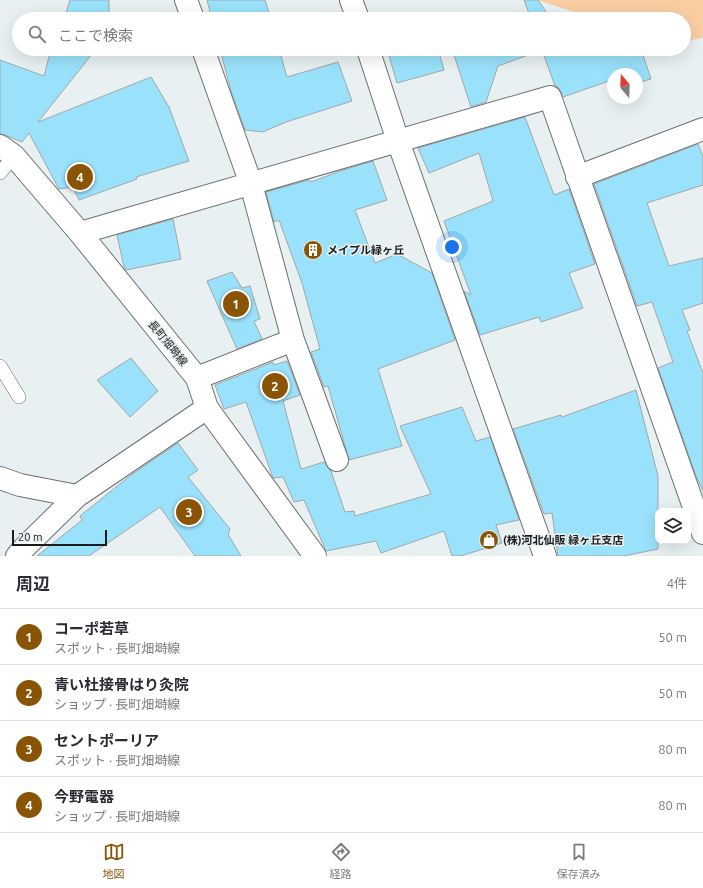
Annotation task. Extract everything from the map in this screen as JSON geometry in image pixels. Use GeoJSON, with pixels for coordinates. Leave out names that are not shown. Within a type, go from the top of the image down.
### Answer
{"type":"FeatureCollection","features":[{"type":"Feature","properties":{"kind":"street"},"geometry":{"type":"LineString","coordinates":[[186,0],[190,12]]}},
{"type":"Feature","properties":{"kind":"street"},"geometry":{"type":"LineString","coordinates":[[352,0],[356,12]]}},
{"type":"Feature","properties":{"kind":"street"},"geometry":{"type":"LineString","coordinates":[[205,56],[251,184],[293,340],[337,460]]}},
{"type":"Feature","properties":{"kind":"street"},"geometry":{"type":"LineString","coordinates":[[370,56],[398,141],[545,556]]}},
{"type":"Feature","properties":{"kind":"street"},"geometry":{"type":"LineString","coordinates":[[80,233],[550,97],[703,533]]}},
{"type":"Feature","properties":{"kind":"street"},"geometry":{"type":"LineString","coordinates":[[577,177],[703,129]]}},
{"type":"Feature","properties":{"kind":"street","name":"長町畑塒線"},"geometry":{"type":"LineString","coordinates":[[7,151],[80,233],[197,378],[207,408],[309,555]]}},
{"type":"Feature","properties":{"kind":"street"},"geometry":{"type":"LineString","coordinates":[[197,378],[293,340]]}},
{"type":"Feature","properties":{"kind":"street"},"geometry":{"type":"LineString","coordinates":[[17,556],[77,496],[207,408]]}},
{"type":"Feature","properties":{"kind":"street"},"geometry":{"type":"LineString","coordinates":[[0,478],[20,485],[77,496]]}},
{"type":"Feature","properties":{"kind":"lane"},"geometry":{"type":"LineString","coordinates":[[0,173],[7,151]]}},
{"type":"Feature","properties":{"kind":"lane"},"geometry":{"type":"LineString","coordinates":[[0,366],[19,397]]}},
{"type":"Feature","properties":{"kind":"shaded area"},"geometry":{"type":"Polygon","coordinates":[[[537,0],[703,0],[703,38],[691,40],[691,12],[574,12],[537,0]]]}},
{"type":"Feature","properties":{"kind":"building"},"geometry":{"type":"Polygon","coordinates":[[[70,0],[109,0],[109,12],[66,12],[70,0]]]}},
{"type":"Feature","properties":{"kind":"building"},"geometry":{"type":"Polygon","coordinates":[[[207,0],[265,0],[269,12],[210,12],[207,0]]]}},
{"type":"Feature","properties":{"kind":"building"},"geometry":{"type":"Polygon","coordinates":[[[524,0],[538,0],[546,12],[528,12],[524,0]]]}},
{"type":"Feature","properties":{"kind":"building"},"geometry":{"type":"Polygon","coordinates":[[[49,56],[90,56],[38,122],[151,77],[169,107],[189,161],[136,177],[137,179],[79,200],[73,187],[59,189],[29,133],[22,142],[0,133],[0,60],[44,76],[49,56]]]}},
{"type":"Feature","properties":{"kind":"building"},"geometry":{"type":"Polygon","coordinates":[[[222,56],[281,56],[287,77],[338,62],[352,101],[286,122],[263,132],[245,130],[231,91],[222,56]]]}},
{"type":"Feature","properties":{"kind":"building"},"geometry":{"type":"Polygon","coordinates":[[[389,56],[440,56],[444,70],[397,83],[389,56]]]}},
{"type":"Feature","properties":{"kind":"building"},"geometry":{"type":"Polygon","coordinates":[[[454,56],[526,56],[498,66],[486,102],[471,107],[454,56]]]}},
{"type":"Feature","properties":{"kind":"building"},"geometry":{"type":"Polygon","coordinates":[[[544,56],[643,56],[651,79],[643,81],[643,68],[607,68],[607,82],[563,97],[559,88],[555,86],[544,56]]]}},
{"type":"Feature","properties":{"kind":"building"},"geometry":{"type":"Polygon","coordinates":[[[525,117],[554,195],[569,189],[595,264],[569,273],[583,308],[541,322],[539,317],[480,335],[464,291],[471,295],[444,221],[493,201],[479,153],[429,173],[418,148],[525,117]]]}},
{"type":"Feature","properties":{"kind":"building"},"geometry":{"type":"Polygon","coordinates":[[[698,144],[703,156],[703,185],[647,203],[669,266],[703,258],[703,303],[682,310],[690,330],[687,331],[703,373],[703,491],[696,476],[658,368],[673,362],[652,302],[637,306],[594,184],[698,144]]]}},
{"type":"Feature","properties":{"kind":"building"},"geometry":{"type":"Polygon","coordinates":[[[373,161],[387,200],[355,210],[375,263],[397,254],[432,273],[455,340],[378,369],[402,446],[349,460],[328,386],[324,387],[311,352],[320,349],[302,283],[279,220],[274,222],[266,192],[309,180],[311,182],[373,161]]]}},
{"type":"Feature","properties":{"kind":"building"},"geometry":{"type":"Polygon","coordinates":[[[173,219],[181,259],[126,270],[117,235],[173,219]]]}},
{"type":"Feature","properties":{"kind":"building"},"geometry":{"type":"Polygon","coordinates":[[[232,272],[242,288],[250,286],[260,319],[254,321],[262,339],[237,349],[207,281],[232,272]]]}},
{"type":"Feature","properties":{"kind":"building"},"geometry":{"type":"Polygon","coordinates":[[[131,358],[158,391],[130,417],[97,380],[131,358]]]}},
{"type":"Feature","properties":{"kind":"building"},"geometry":{"type":"Polygon","coordinates":[[[287,361],[300,395],[283,401],[301,469],[324,462],[331,471],[345,512],[354,511],[355,516],[431,494],[400,426],[462,407],[476,441],[490,437],[519,520],[496,525],[502,543],[461,556],[452,556],[444,531],[381,553],[376,541],[326,551],[304,500],[294,502],[283,477],[273,478],[246,402],[224,409],[215,385],[273,362],[274,365],[287,361]]]}},
{"type":"Feature","properties":{"kind":"building"},"geometry":{"type":"Polygon","coordinates":[[[636,390],[658,476],[658,508],[655,508],[655,544],[658,544],[658,549],[624,556],[558,556],[552,513],[544,514],[513,429],[561,415],[562,417],[636,390]]]}},
{"type":"Feature","properties":{"kind":"building"},"geometry":{"type":"Polygon","coordinates":[[[178,443],[198,470],[188,477],[230,529],[228,534],[241,556],[195,556],[160,507],[89,556],[37,556],[82,520],[80,516],[131,475],[178,443]]]}},
{"type":"Feature","properties":{"kind":"place","name":"今野電器"},"geometry":{"type":"Point","coordinates":[80,177]}},
{"type":"Feature","properties":{"kind":"place","name":"メイプル緑ヶ丘"},"geometry":{"type":"Point","coordinates":[313,250]}},
{"type":"Feature","properties":{"kind":"place","name":"コーポ若草"},"geometry":{"type":"Point","coordinates":[236,304]}},
{"type":"Feature","properties":{"kind":"place","name":"青い杜接骨はり灸院"},"geometry":{"type":"Point","coordinates":[275,386]}},
{"type":"Feature","properties":{"kind":"place","name":"セントポーリア"},"geometry":{"type":"Point","coordinates":[189,512]}},
{"type":"Feature","properties":{"kind":"place","name":"(株)河北仙販 緑ヶ丘支店"},"geometry":{"type":"Point","coordinates":[489,540]}}]}
